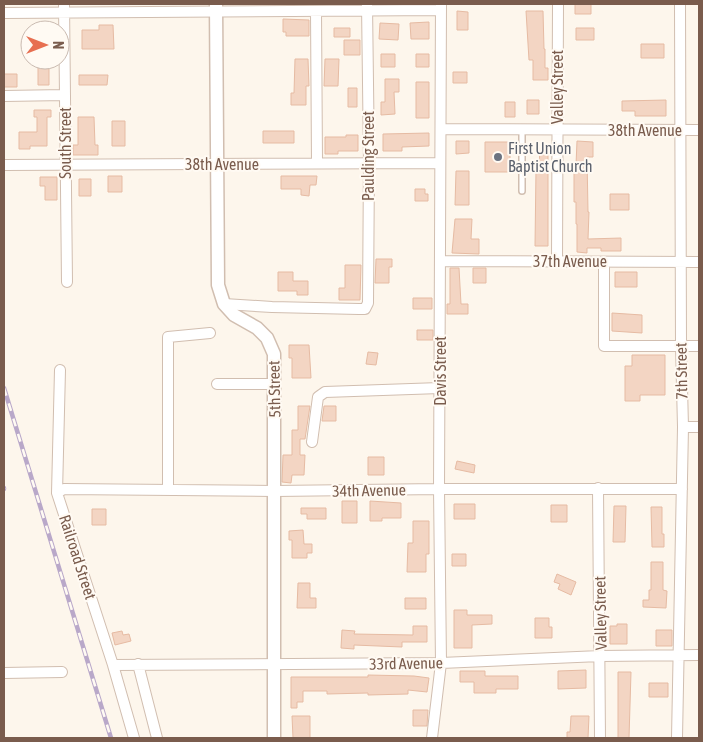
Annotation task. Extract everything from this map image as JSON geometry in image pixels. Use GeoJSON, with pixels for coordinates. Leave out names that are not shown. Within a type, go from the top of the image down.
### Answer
{"type":"FeatureCollection","features":[{"type":"Feature","properties":{"kind":"street","name":"Valley Street"},"geometry":{"type":"LineString","coordinates":[[557,261],[558,4]]}},
{"type":"Feature","properties":{"kind":"street","name":"7th Street"},"geometry":{"type":"LineString","coordinates":[[677,738],[683,427],[680,4]]}},
{"type":"Feature","properties":{"kind":"street"},"geometry":{"type":"LineString","coordinates":[[4,14],[64,8],[216,8],[316,11],[367,7],[441,7]]}},
{"type":"Feature","properties":{"kind":"street","name":"Paulding Street"},"geometry":{"type":"LineString","coordinates":[[224,304],[272,307],[365,308],[368,303],[367,7]]}},
{"type":"Feature","properties":{"kind":"street","name":"Davis Street"},"geometry":{"type":"LineString","coordinates":[[432,738],[441,663],[439,489],[441,7]]}},
{"type":"Feature","properties":{"kind":"street","name":"South Street"},"geometry":{"type":"LineString","coordinates":[[64,8],[67,282]]}},
{"type":"Feature","properties":{"kind":"street"},"geometry":{"type":"LineString","coordinates":[[216,8],[218,285],[224,304]]}},
{"type":"Feature","properties":{"kind":"street"},"geometry":{"type":"LineString","coordinates":[[316,11],[317,163]]}},
{"type":"Feature","properties":{"kind":"street"},"geometry":{"type":"LineString","coordinates":[[4,96],[64,96]]}},
{"type":"Feature","properties":{"kind":"street","name":"38th Avenue"},"geometry":{"type":"LineString","coordinates":[[441,129],[699,130]]}},
{"type":"Feature","properties":{"kind":"street","name":"38th Avenue"},"geometry":{"type":"LineString","coordinates":[[4,165],[440,163]]}},
{"type":"Feature","properties":{"kind":"street","name":"37th Avenue"},"geometry":{"type":"LineString","coordinates":[[441,261],[699,262]]}},
{"type":"Feature","properties":{"kind":"street"},"geometry":{"type":"LineString","coordinates":[[604,262],[604,346],[699,346]]}},
{"type":"Feature","properties":{"kind":"street","name":"5th Street"},"geometry":{"type":"LineString","coordinates":[[224,304],[234,314],[257,328],[267,338],[274,354],[274,738]]}},
{"type":"Feature","properties":{"kind":"street"},"geometry":{"type":"LineString","coordinates":[[168,490],[168,337],[210,334]]}},
{"type":"Feature","properties":{"kind":"street","name":"Railroad Street"},"geometry":{"type":"LineString","coordinates":[[60,370],[57,493],[113,665],[134,738]]}},
{"type":"Feature","properties":{"kind":"street"},"geometry":{"type":"LineString","coordinates":[[217,384],[274,384]]}},
{"type":"Feature","properties":{"kind":"street"},"geometry":{"type":"LineString","coordinates":[[312,442],[318,397],[325,392],[440,388]]}},
{"type":"Feature","properties":{"kind":"street"},"geometry":{"type":"LineString","coordinates":[[683,427],[699,427]]}},
{"type":"Feature","properties":{"kind":"street","name":"Valley Street"},"geometry":{"type":"LineString","coordinates":[[598,488],[600,738]]}},
{"type":"Feature","properties":{"kind":"street","name":"34th Avenue"},"geometry":{"type":"LineString","coordinates":[[57,493],[64,489],[275,491],[682,489]]}},
{"type":"Feature","properties":{"kind":"street","name":"33rd Avenue"},"geometry":{"type":"LineString","coordinates":[[113,665],[441,663],[600,656],[699,655]]}},
{"type":"Feature","properties":{"kind":"street"},"geometry":{"type":"LineString","coordinates":[[138,664],[157,738]]}},
{"type":"Feature","properties":{"kind":"street"},"geometry":{"type":"LineString","coordinates":[[4,673],[62,672]]}},
{"type":"Feature","properties":{"kind":"lane"},"geometry":{"type":"LineString","coordinates":[[522,130],[522,192]]}},
{"type":"Feature","properties":{"kind":"building"},"geometry":{"type":"Polygon","coordinates":[[[575,4],[591,4],[591,14],[575,14],[575,4]]]}},
{"type":"Feature","properties":{"kind":"building"},"geometry":{"type":"Polygon","coordinates":[[[457,11],[468,12],[468,30],[457,30],[457,11]]]}},
{"type":"Feature","properties":{"kind":"building"},"geometry":{"type":"Polygon","coordinates":[[[526,11],[543,11],[545,68],[548,68],[548,80],[533,80],[533,60],[529,60],[526,11]]]}},
{"type":"Feature","properties":{"kind":"building"},"geometry":{"type":"Polygon","coordinates":[[[283,19],[309,20],[309,36],[286,36],[286,32],[283,32],[283,19]]]}},
{"type":"Feature","properties":{"kind":"building"},"geometry":{"type":"Polygon","coordinates":[[[429,22],[429,39],[411,39],[410,23],[429,22]]]}},
{"type":"Feature","properties":{"kind":"building"},"geometry":{"type":"Polygon","coordinates":[[[380,23],[399,24],[398,40],[379,39],[380,23]]]}},
{"type":"Feature","properties":{"kind":"building"},"geometry":{"type":"Polygon","coordinates":[[[99,25],[113,25],[114,49],[82,49],[82,30],[99,30],[99,25]]]}},
{"type":"Feature","properties":{"kind":"building"},"geometry":{"type":"Polygon","coordinates":[[[334,28],[350,28],[350,37],[334,37],[334,28]]]}},
{"type":"Feature","properties":{"kind":"building"},"geometry":{"type":"Polygon","coordinates":[[[576,28],[594,28],[594,40],[576,40],[576,28]]]}},
{"type":"Feature","properties":{"kind":"building"},"geometry":{"type":"Polygon","coordinates":[[[344,40],[360,40],[360,55],[344,55],[344,40]]]}},
{"type":"Feature","properties":{"kind":"building"},"geometry":{"type":"Polygon","coordinates":[[[641,44],[664,44],[664,58],[641,58],[641,44]]]}},
{"type":"Feature","properties":{"kind":"building"},"geometry":{"type":"Polygon","coordinates":[[[381,54],[395,54],[395,67],[381,67],[381,54]]]}},
{"type":"Feature","properties":{"kind":"building"},"geometry":{"type":"Polygon","coordinates":[[[416,54],[429,54],[429,67],[416,67],[416,54]]]}},
{"type":"Feature","properties":{"kind":"building"},"geometry":{"type":"Polygon","coordinates":[[[295,59],[308,59],[309,86],[306,86],[306,105],[291,105],[291,93],[294,93],[295,59]]]}},
{"type":"Feature","properties":{"kind":"building"},"geometry":{"type":"Polygon","coordinates":[[[325,59],[339,59],[338,86],[324,86],[325,59]]]}},
{"type":"Feature","properties":{"kind":"building"},"geometry":{"type":"Polygon","coordinates":[[[38,70],[49,70],[49,85],[38,85],[38,70]]]}},
{"type":"Feature","properties":{"kind":"building"},"geometry":{"type":"Polygon","coordinates":[[[453,72],[467,72],[467,83],[453,83],[453,72]]]}},
{"type":"Feature","properties":{"kind":"building"},"geometry":{"type":"Polygon","coordinates":[[[4,74],[17,74],[17,87],[4,87],[4,74]]]}},
{"type":"Feature","properties":{"kind":"building"},"geometry":{"type":"Polygon","coordinates":[[[79,75],[108,75],[107,85],[79,85],[79,75]]]}},
{"type":"Feature","properties":{"kind":"building"},"geometry":{"type":"Polygon","coordinates":[[[385,79],[399,79],[399,92],[394,92],[395,114],[381,115],[381,102],[385,102],[385,79]]]}},
{"type":"Feature","properties":{"kind":"building"},"geometry":{"type":"Polygon","coordinates":[[[416,82],[429,82],[429,118],[416,118],[416,82]]]}},
{"type":"Feature","properties":{"kind":"building"},"geometry":{"type":"Polygon","coordinates":[[[348,88],[357,88],[357,107],[348,107],[348,88]]]}},
{"type":"Feature","properties":{"kind":"building"},"geometry":{"type":"Polygon","coordinates":[[[527,100],[539,100],[539,114],[527,114],[527,100]]]}},
{"type":"Feature","properties":{"kind":"building"},"geometry":{"type":"Polygon","coordinates":[[[666,100],[666,116],[635,116],[635,111],[622,111],[622,101],[666,100]]]}},
{"type":"Feature","properties":{"kind":"building"},"geometry":{"type":"Polygon","coordinates":[[[505,102],[515,102],[515,117],[505,117],[505,102]]]}},
{"type":"Feature","properties":{"kind":"building"},"geometry":{"type":"Polygon","coordinates":[[[34,110],[51,110],[51,117],[47,117],[47,146],[30,146],[30,149],[19,149],[19,132],[37,132],[37,117],[34,117],[34,110]]]}},
{"type":"Feature","properties":{"kind":"building"},"geometry":{"type":"Polygon","coordinates":[[[78,117],[94,117],[95,145],[98,145],[98,155],[73,155],[73,145],[78,145],[78,117]]]}},
{"type":"Feature","properties":{"kind":"building"},"geometry":{"type":"Polygon","coordinates":[[[112,121],[125,121],[125,146],[112,146],[112,121]]]}},
{"type":"Feature","properties":{"kind":"building"},"geometry":{"type":"Polygon","coordinates":[[[263,131],[294,131],[294,143],[263,143],[263,131]]]}},
{"type":"Feature","properties":{"kind":"building"},"geometry":{"type":"Polygon","coordinates":[[[429,133],[429,146],[402,147],[402,151],[383,151],[383,134],[429,133]]]}},
{"type":"Feature","properties":{"kind":"building"},"geometry":{"type":"Polygon","coordinates":[[[346,135],[358,135],[358,151],[338,151],[338,154],[325,154],[325,137],[346,137],[346,135]]]}},
{"type":"Feature","properties":{"kind":"building"},"geometry":{"type":"Polygon","coordinates":[[[456,141],[469,141],[469,153],[456,154],[456,141]]]}},
{"type":"Feature","properties":{"kind":"building"},"geometry":{"type":"Polygon","coordinates":[[[577,141],[593,142],[593,157],[587,157],[588,239],[621,238],[621,251],[601,251],[601,248],[587,248],[587,253],[577,252],[574,165],[576,165],[577,141]]]}},
{"type":"Feature","properties":{"kind":"building","name":"First Union Baptist Church"},"geometry":{"type":"Polygon","coordinates":[[[485,142],[510,142],[510,172],[485,172],[485,142]]]}},
{"type":"Feature","properties":{"kind":"building"},"geometry":{"type":"Polygon","coordinates":[[[540,147],[548,148],[548,246],[535,246],[536,169],[539,169],[540,147]]]}},
{"type":"Feature","properties":{"kind":"building"},"geometry":{"type":"Polygon","coordinates":[[[456,171],[469,171],[469,205],[455,205],[456,171]]]}},
{"type":"Feature","properties":{"kind":"building"},"geometry":{"type":"Polygon","coordinates":[[[108,176],[122,176],[122,192],[108,192],[108,176]]]}},
{"type":"Feature","properties":{"kind":"building"},"geometry":{"type":"Polygon","coordinates":[[[281,176],[317,176],[316,185],[310,185],[309,196],[301,195],[301,189],[281,189],[281,176]]]}},
{"type":"Feature","properties":{"kind":"building"},"geometry":{"type":"Polygon","coordinates":[[[40,177],[57,177],[57,200],[45,200],[45,186],[40,186],[40,177]]]}},
{"type":"Feature","properties":{"kind":"building"},"geometry":{"type":"Polygon","coordinates":[[[79,179],[91,179],[91,196],[79,196],[79,179]]]}},
{"type":"Feature","properties":{"kind":"building"},"geometry":{"type":"Polygon","coordinates":[[[415,189],[425,189],[425,194],[428,194],[428,201],[415,201],[415,189]]]}},
{"type":"Feature","properties":{"kind":"building"},"geometry":{"type":"Polygon","coordinates":[[[610,194],[629,194],[629,210],[610,210],[610,194]]]}},
{"type":"Feature","properties":{"kind":"building"},"geometry":{"type":"Polygon","coordinates":[[[455,219],[472,219],[471,239],[479,239],[479,254],[452,253],[455,219]]]}},
{"type":"Feature","properties":{"kind":"building"},"geometry":{"type":"Polygon","coordinates":[[[376,259],[392,259],[392,267],[389,267],[389,283],[375,283],[376,259]]]}},
{"type":"Feature","properties":{"kind":"building"},"geometry":{"type":"Polygon","coordinates":[[[345,265],[361,265],[360,300],[339,300],[339,288],[345,288],[345,265]]]}},
{"type":"Feature","properties":{"kind":"building"},"geometry":{"type":"Polygon","coordinates":[[[450,268],[459,268],[461,304],[468,304],[468,314],[447,314],[447,304],[450,304],[450,268]]]}},
{"type":"Feature","properties":{"kind":"building"},"geometry":{"type":"Polygon","coordinates":[[[473,268],[486,268],[486,283],[473,283],[473,268]]]}},
{"type":"Feature","properties":{"kind":"building"},"geometry":{"type":"Polygon","coordinates":[[[278,272],[293,272],[293,281],[308,281],[308,295],[297,295],[297,291],[278,291],[278,272]]]}},
{"type":"Feature","properties":{"kind":"building"},"geometry":{"type":"Polygon","coordinates":[[[615,272],[637,272],[637,287],[615,287],[615,272]]]}},
{"type":"Feature","properties":{"kind":"building"},"geometry":{"type":"Polygon","coordinates":[[[413,298],[432,298],[432,309],[413,309],[413,298]]]}},
{"type":"Feature","properties":{"kind":"building"},"geometry":{"type":"Polygon","coordinates":[[[612,313],[642,315],[642,333],[612,331],[612,313]]]}},
{"type":"Feature","properties":{"kind":"building"},"geometry":{"type":"Polygon","coordinates":[[[417,330],[433,330],[433,340],[417,340],[417,330]]]}},
{"type":"Feature","properties":{"kind":"building"},"geometry":{"type":"Polygon","coordinates":[[[289,345],[309,345],[311,378],[292,378],[292,358],[289,358],[289,345]]]}},
{"type":"Feature","properties":{"kind":"building"},"geometry":{"type":"Polygon","coordinates":[[[368,352],[378,353],[376,365],[366,364],[368,352]]]}},
{"type":"Feature","properties":{"kind":"building"},"geometry":{"type":"Polygon","coordinates":[[[632,355],[665,355],[665,395],[640,395],[640,401],[625,401],[625,366],[632,366],[632,355]]]}},
{"type":"Feature","properties":{"kind":"building"},"geometry":{"type":"Polygon","coordinates":[[[298,406],[310,406],[305,439],[300,439],[300,455],[305,455],[304,475],[292,475],[291,483],[282,482],[283,455],[292,455],[292,430],[298,430],[298,406]]]}},
{"type":"Feature","properties":{"kind":"building"},"geometry":{"type":"Polygon","coordinates":[[[324,406],[336,406],[336,421],[322,421],[324,406]]]}},
{"type":"Feature","properties":{"kind":"building"},"geometry":{"type":"Polygon","coordinates":[[[368,457],[384,457],[384,475],[368,475],[368,457]]]}},
{"type":"Feature","properties":{"kind":"building"},"geometry":{"type":"Polygon","coordinates":[[[457,461],[475,465],[474,473],[455,469],[457,461]]]}},
{"type":"Feature","properties":{"kind":"building"},"geometry":{"type":"Polygon","coordinates":[[[342,501],[357,501],[357,523],[342,523],[342,501]]]}},
{"type":"Feature","properties":{"kind":"building"},"geometry":{"type":"Polygon","coordinates":[[[370,501],[401,503],[401,518],[382,518],[382,521],[370,521],[370,501]]]}},
{"type":"Feature","properties":{"kind":"building"},"geometry":{"type":"Polygon","coordinates":[[[454,504],[475,504],[475,519],[454,519],[454,504]]]}},
{"type":"Feature","properties":{"kind":"building"},"geometry":{"type":"Polygon","coordinates":[[[551,505],[567,505],[567,522],[551,522],[551,505]]]}},
{"type":"Feature","properties":{"kind":"building"},"geometry":{"type":"Polygon","coordinates":[[[614,506],[626,506],[625,542],[613,542],[614,506]]]}},
{"type":"Feature","properties":{"kind":"building"},"geometry":{"type":"Polygon","coordinates":[[[651,507],[662,507],[664,547],[652,547],[651,507]]]}},
{"type":"Feature","properties":{"kind":"building"},"geometry":{"type":"Polygon","coordinates":[[[301,508],[326,508],[326,519],[307,519],[307,514],[301,514],[301,508]]]}},
{"type":"Feature","properties":{"kind":"building"},"geometry":{"type":"Polygon","coordinates":[[[92,509],[106,509],[106,525],[92,525],[92,509]]]}},
{"type":"Feature","properties":{"kind":"building"},"geometry":{"type":"Polygon","coordinates":[[[413,521],[429,521],[429,554],[426,554],[426,572],[407,572],[408,543],[413,543],[413,521]]]}},
{"type":"Feature","properties":{"kind":"building"},"geometry":{"type":"Polygon","coordinates":[[[303,530],[304,544],[312,544],[312,553],[307,553],[307,558],[292,558],[292,540],[289,540],[289,531],[303,530]]]}},
{"type":"Feature","properties":{"kind":"building"},"geometry":{"type":"Polygon","coordinates":[[[452,554],[466,554],[466,566],[452,566],[452,554]]]}},
{"type":"Feature","properties":{"kind":"building"},"geometry":{"type":"Polygon","coordinates":[[[651,562],[663,562],[663,590],[667,591],[666,608],[643,607],[643,600],[649,600],[649,590],[651,590],[651,562]]]}},
{"type":"Feature","properties":{"kind":"building"},"geometry":{"type":"Polygon","coordinates":[[[557,574],[576,582],[571,595],[558,589],[560,584],[554,582],[557,574]]]}},
{"type":"Feature","properties":{"kind":"building"},"geometry":{"type":"Polygon","coordinates":[[[298,583],[310,583],[310,598],[316,598],[316,608],[297,608],[298,583]]]}},
{"type":"Feature","properties":{"kind":"building"},"geometry":{"type":"Polygon","coordinates":[[[405,598],[426,598],[426,609],[405,609],[405,598]]]}},
{"type":"Feature","properties":{"kind":"building"},"geometry":{"type":"Polygon","coordinates":[[[454,610],[467,610],[467,615],[492,615],[492,624],[472,625],[472,648],[454,648],[454,610]]]}},
{"type":"Feature","properties":{"kind":"building"},"geometry":{"type":"Polygon","coordinates":[[[535,618],[549,618],[549,627],[552,627],[552,638],[535,638],[535,618]]]}},
{"type":"Feature","properties":{"kind":"building"},"geometry":{"type":"Polygon","coordinates":[[[617,624],[627,624],[627,644],[610,644],[610,626],[617,626],[617,624]]]}},
{"type":"Feature","properties":{"kind":"building"},"geometry":{"type":"Polygon","coordinates":[[[413,626],[427,626],[427,642],[402,642],[402,647],[354,645],[354,649],[341,648],[342,630],[355,631],[354,634],[413,635],[413,626]]]}},
{"type":"Feature","properties":{"kind":"building"},"geometry":{"type":"Polygon","coordinates":[[[656,630],[672,630],[672,646],[656,646],[656,630]]]}},
{"type":"Feature","properties":{"kind":"building"},"geometry":{"type":"Polygon","coordinates":[[[122,631],[123,635],[129,634],[131,641],[115,645],[112,633],[122,631]]]}},
{"type":"Feature","properties":{"kind":"building"},"geometry":{"type":"Polygon","coordinates":[[[586,670],[586,688],[558,689],[558,671],[586,670]]]}},
{"type":"Feature","properties":{"kind":"building"},"geometry":{"type":"Polygon","coordinates":[[[460,671],[485,671],[485,676],[518,676],[518,689],[496,689],[496,693],[474,693],[474,682],[460,682],[460,671]]]}},
{"type":"Feature","properties":{"kind":"building"},"geometry":{"type":"Polygon","coordinates":[[[618,672],[631,672],[629,738],[618,738],[618,672]]]}},
{"type":"Feature","properties":{"kind":"building"},"geometry":{"type":"Polygon","coordinates":[[[368,675],[429,678],[427,692],[408,690],[408,694],[368,695],[368,693],[327,694],[327,691],[303,691],[303,702],[297,702],[297,708],[291,708],[291,677],[368,677],[368,675]]]}},
{"type":"Feature","properties":{"kind":"building"},"geometry":{"type":"Polygon","coordinates":[[[649,683],[668,683],[668,697],[649,697],[649,683]]]}},
{"type":"Feature","properties":{"kind":"building"},"geometry":{"type":"Polygon","coordinates":[[[413,710],[428,710],[427,726],[413,726],[413,710]]]}},
{"type":"Feature","properties":{"kind":"building"},"geometry":{"type":"Polygon","coordinates":[[[292,716],[310,716],[310,738],[293,738],[292,716]]]}},
{"type":"Feature","properties":{"kind":"building"},"geometry":{"type":"Polygon","coordinates":[[[571,716],[589,716],[588,738],[567,738],[567,732],[570,732],[571,716]]]}},
{"type":"Feature","properties":{"kind":"railway"},"geometry":{"type":"LineString","coordinates":[[4,388],[111,738]]}},
{"type":"Feature","properties":{"kind":"place","name":"First Union Baptist Church"},"geometry":{"type":"Point","coordinates":[498,157]}}]}
